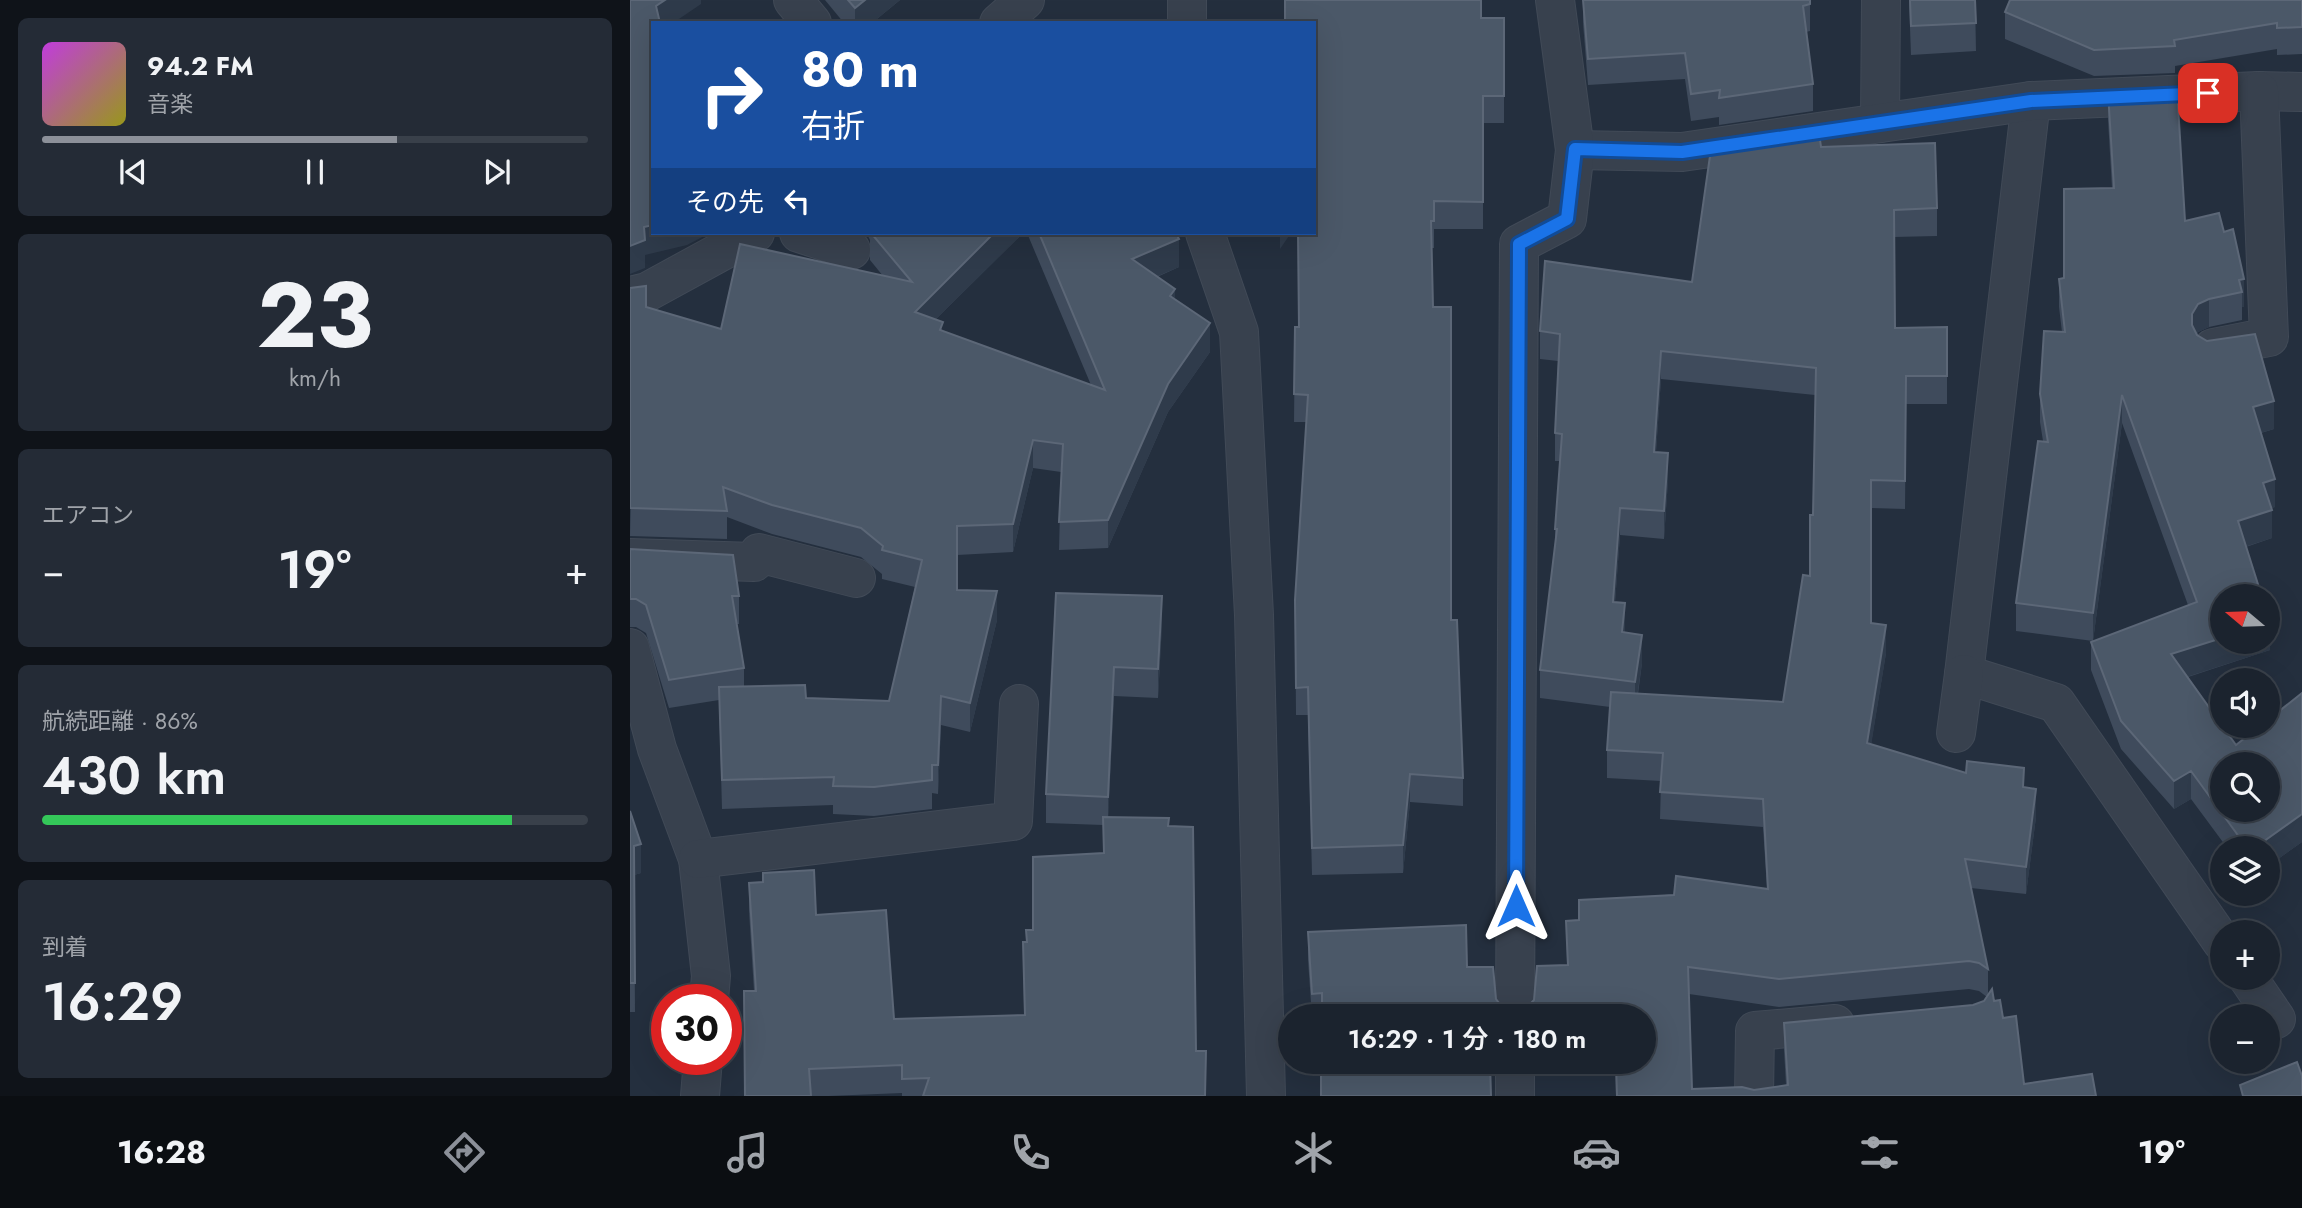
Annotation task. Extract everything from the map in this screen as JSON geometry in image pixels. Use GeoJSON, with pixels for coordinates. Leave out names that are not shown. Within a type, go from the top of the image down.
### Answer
{"type":"FeatureCollection","features":[{"type":"Feature","properties":{"kind":"street"},"geometry":{"type":"LineString","coordinates":[[793,0],[810,21]]}},
{"type":"Feature","properties":{"kind":"street"},"geometry":{"type":"LineString","coordinates":[[1186,0],[1187,21]]}},
{"type":"Feature","properties":{"kind":"street"},"geometry":{"type":"LineString","coordinates":[[1515,1004],[1519,244],[1567,219],[1575,149],[1555,0]]}},
{"type":"Feature","properties":{"kind":"street"},"geometry":{"type":"LineString","coordinates":[[1881,0],[1881,123]]}},
{"type":"Feature","properties":{"kind":"street"},"geometry":{"type":"LineString","coordinates":[[1575,149],[1682,152],[2031,101],[2259,91],[2302,92]]}},
{"type":"Feature","properties":{"kind":"street"},"geometry":{"type":"LineString","coordinates":[[2213,348],[2269,337],[2259,91]]}},
{"type":"Feature","properties":{"kind":"street"},"geometry":{"type":"LineString","coordinates":[[1956,733],[2031,101]]}},
{"type":"Feature","properties":{"kind":"street"},"geometry":{"type":"LineString","coordinates":[[630,296],[647,292],[751,235]]}},
{"type":"Feature","properties":{"kind":"street"},"geometry":{"type":"LineString","coordinates":[[805,235],[851,250]]}},
{"type":"Feature","properties":{"kind":"street"},"geometry":{"type":"LineString","coordinates":[[1206,235],[1240,332],[1254,615],[1266,1096]]}},
{"type":"Feature","properties":{"kind":"street"},"geometry":{"type":"LineString","coordinates":[[630,558],[754,562],[759,553],[856,579]]}},
{"type":"Feature","properties":{"kind":"street"},"geometry":{"type":"LineString","coordinates":[[630,648],[643,754],[698,859],[710,984]]}},
{"type":"Feature","properties":{"kind":"street"},"geometry":{"type":"LineString","coordinates":[[1964,674],[2056,703],[2210,925]]}},
{"type":"Feature","properties":{"kind":"street"},"geometry":{"type":"LineString","coordinates":[[698,859],[1013,821],[1019,704]]}},
{"type":"Feature","properties":{"kind":"street"},"geometry":{"type":"LineString","coordinates":[[1754,1096],[1755,1031],[1877,1020]]}},
{"type":"Feature","properties":{"kind":"street"},"geometry":{"type":"LineString","coordinates":[[1515,1074],[1515,1096]]}},
{"type":"Feature","properties":{"kind":"street"},"geometry":{"type":"LineString","coordinates":[[700,1096],[702,1075]]}},
{"type":"Feature","properties":{"kind":"building"},"geometry":{"type":"Polygon","coordinates":[[[630,0],[665,0],[656,6],[660,21],[651,21],[651,225],[644,227],[645,240],[630,246],[630,0]]]}},
{"type":"Feature","properties":{"kind":"building"},"geometry":{"type":"Polygon","coordinates":[[[848,0],[865,0],[855,8],[848,0]]]}},
{"type":"Feature","properties":{"kind":"building"},"geometry":{"type":"Polygon","coordinates":[[[1285,0],[1481,0],[1481,18],[1504,18],[1504,96],[1483,96],[1483,202],[1434,201],[1434,221],[1431,221],[1433,307],[1451,307],[1451,620],[1457,620],[1463,778],[1410,774],[1403,845],[1312,848],[1308,687],[1296,688],[1295,600],[1308,395],[1294,394],[1295,327],[1299,327],[1298,235],[1316,235],[1316,21],[1285,21],[1285,0]]]}},
{"type":"Feature","properties":{"kind":"building"},"geometry":{"type":"Polygon","coordinates":[[[1583,0],[1810,0],[1810,4],[1803,6],[1813,84],[1719,98],[1720,90],[1691,94],[1685,53],[1588,59],[1583,0]]]}},
{"type":"Feature","properties":{"kind":"building"},"geometry":{"type":"Polygon","coordinates":[[[1910,0],[1975,0],[1976,23],[1911,26],[1910,0]]]}},
{"type":"Feature","properties":{"kind":"building"},"geometry":{"type":"Polygon","coordinates":[[[2010,0],[2302,0],[2302,27],[2277,28],[2277,23],[2174,40],[2175,46],[2094,50],[2005,12],[2010,0]]]}},
{"type":"Feature","properties":{"kind":"building"},"geometry":{"type":"Polygon","coordinates":[[[2177,88],[2185,221],[2219,213],[2224,232],[2233,229],[2244,279],[2239,280],[2242,292],[2198,304],[2192,314],[2192,325],[2197,335],[2207,341],[2255,334],[2274,401],[2253,407],[2275,479],[2263,483],[2272,510],[2238,521],[2258,584],[2210,584],[2210,642],[2171,654],[2210,709],[2210,738],[2231,738],[2236,745],[2245,738],[2280,738],[2280,710],[2302,693],[2302,814],[2271,836],[2238,836],[2228,822],[2280,822],[2280,752],[2210,752],[2210,797],[2191,771],[2174,781],[2121,721],[2091,642],[2197,602],[2122,395],[2093,613],[2016,603],[2038,441],[2048,442],[2040,394],[2044,331],[2065,332],[2059,279],[2064,278],[2064,189],[2114,188],[2108,92],[2177,88]]]}},
{"type":"Feature","properties":{"kind":"building"},"geometry":{"type":"Polygon","coordinates":[[[1818,126],[1821,147],[1935,143],[1937,208],[1894,210],[1895,328],[1947,327],[1947,376],[1906,376],[1905,481],[1871,480],[1871,623],[1886,625],[1867,743],[1966,773],[1967,761],[2024,768],[2023,787],[2036,789],[2026,867],[1965,859],[1988,969],[1969,961],[1779,979],[1688,967],[1692,1089],[1742,1087],[1754,1090],[1788,1085],[1784,1023],[1973,1005],[1984,1001],[1992,989],[1994,1001],[2000,1000],[2003,1018],[2016,1016],[2024,1084],[2092,1074],[2096,1096],[1617,1096],[1616,1074],[1656,1074],[1656,1004],[1530,1004],[1534,1000],[1537,966],[1568,965],[1566,921],[1579,920],[1579,900],[1674,895],[1676,876],[1768,889],[1763,799],[1660,792],[1663,753],[1607,750],[1611,692],[1783,702],[1803,575],[1810,576],[1816,368],[1661,351],[1654,452],[1668,453],[1664,511],[1620,508],[1613,602],[1625,603],[1622,632],[1642,635],[1635,682],[1540,670],[1557,529],[1562,434],[1555,433],[1560,334],[1540,331],[1545,261],[1692,282],[1712,142],[1818,126]]]}},
{"type":"Feature","properties":{"kind":"building"},"geometry":{"type":"Polygon","coordinates":[[[873,235],[992,235],[915,312],[943,322],[940,330],[1105,390],[1040,235],[1177,235],[1179,239],[1132,259],[1175,289],[1170,296],[1210,323],[1168,384],[1108,520],[1059,522],[1063,444],[1033,440],[1013,524],[957,526],[957,590],[997,591],[970,703],[941,696],[938,765],[932,765],[932,780],[874,787],[833,786],[834,777],[722,780],[719,687],[805,685],[806,698],[889,701],[922,560],[882,550],[883,546],[861,528],[772,505],[723,487],[727,511],[630,508],[630,288],[646,286],[646,307],[721,329],[740,244],[912,282],[873,235]]]}},
{"type":"Feature","properties":{"kind":"building"},"geometry":{"type":"Polygon","coordinates":[[[630,549],[733,555],[739,596],[732,596],[744,668],[669,680],[646,605],[636,599],[630,599],[630,549]]]}},
{"type":"Feature","properties":{"kind":"building"},"geometry":{"type":"Polygon","coordinates":[[[1056,593],[1162,596],[1158,669],[1114,667],[1108,797],[1046,794],[1056,593]]]}},
{"type":"Feature","properties":{"kind":"building"},"geometry":{"type":"Polygon","coordinates":[[[630,811],[641,844],[634,846],[635,983],[630,983],[630,811]]]}},
{"type":"Feature","properties":{"kind":"building"},"geometry":{"type":"Polygon","coordinates":[[[1103,817],[1169,818],[1168,826],[1193,827],[1196,1051],[1206,1051],[1205,1096],[923,1096],[929,1078],[902,1079],[902,1065],[809,1069],[811,1096],[745,1096],[744,991],[756,991],[749,883],[763,882],[763,873],[814,870],[816,915],[886,910],[894,1019],[1025,1015],[1023,942],[1027,942],[1026,930],[1033,930],[1033,857],[1104,853],[1103,817]]]}},
{"type":"Feature","properties":{"kind":"building"},"geometry":{"type":"Polygon","coordinates":[[[1466,925],[1467,967],[1493,967],[1496,999],[1500,1004],[1322,1004],[1322,993],[1312,994],[1308,932],[1466,925]]]}},
{"type":"Feature","properties":{"kind":"building"},"geometry":{"type":"Polygon","coordinates":[[[2297,1062],[2302,1076],[2302,1096],[2243,1096],[2240,1085],[2267,1074],[2280,1074],[2280,1069],[2297,1062]]]}},
{"type":"Feature","properties":{"kind":"building"},"geometry":{"type":"Polygon","coordinates":[[[1321,1074],[1490,1074],[1491,1096],[1321,1096],[1321,1074]]]}},
{"type":"Feature","properties":{"kind":"route"},"geometry":{"type":"LineString","coordinates":[[1516,906],[1519,244],[1567,219],[1575,149],[1682,152],[2031,101],[2208,93]]}}]}
